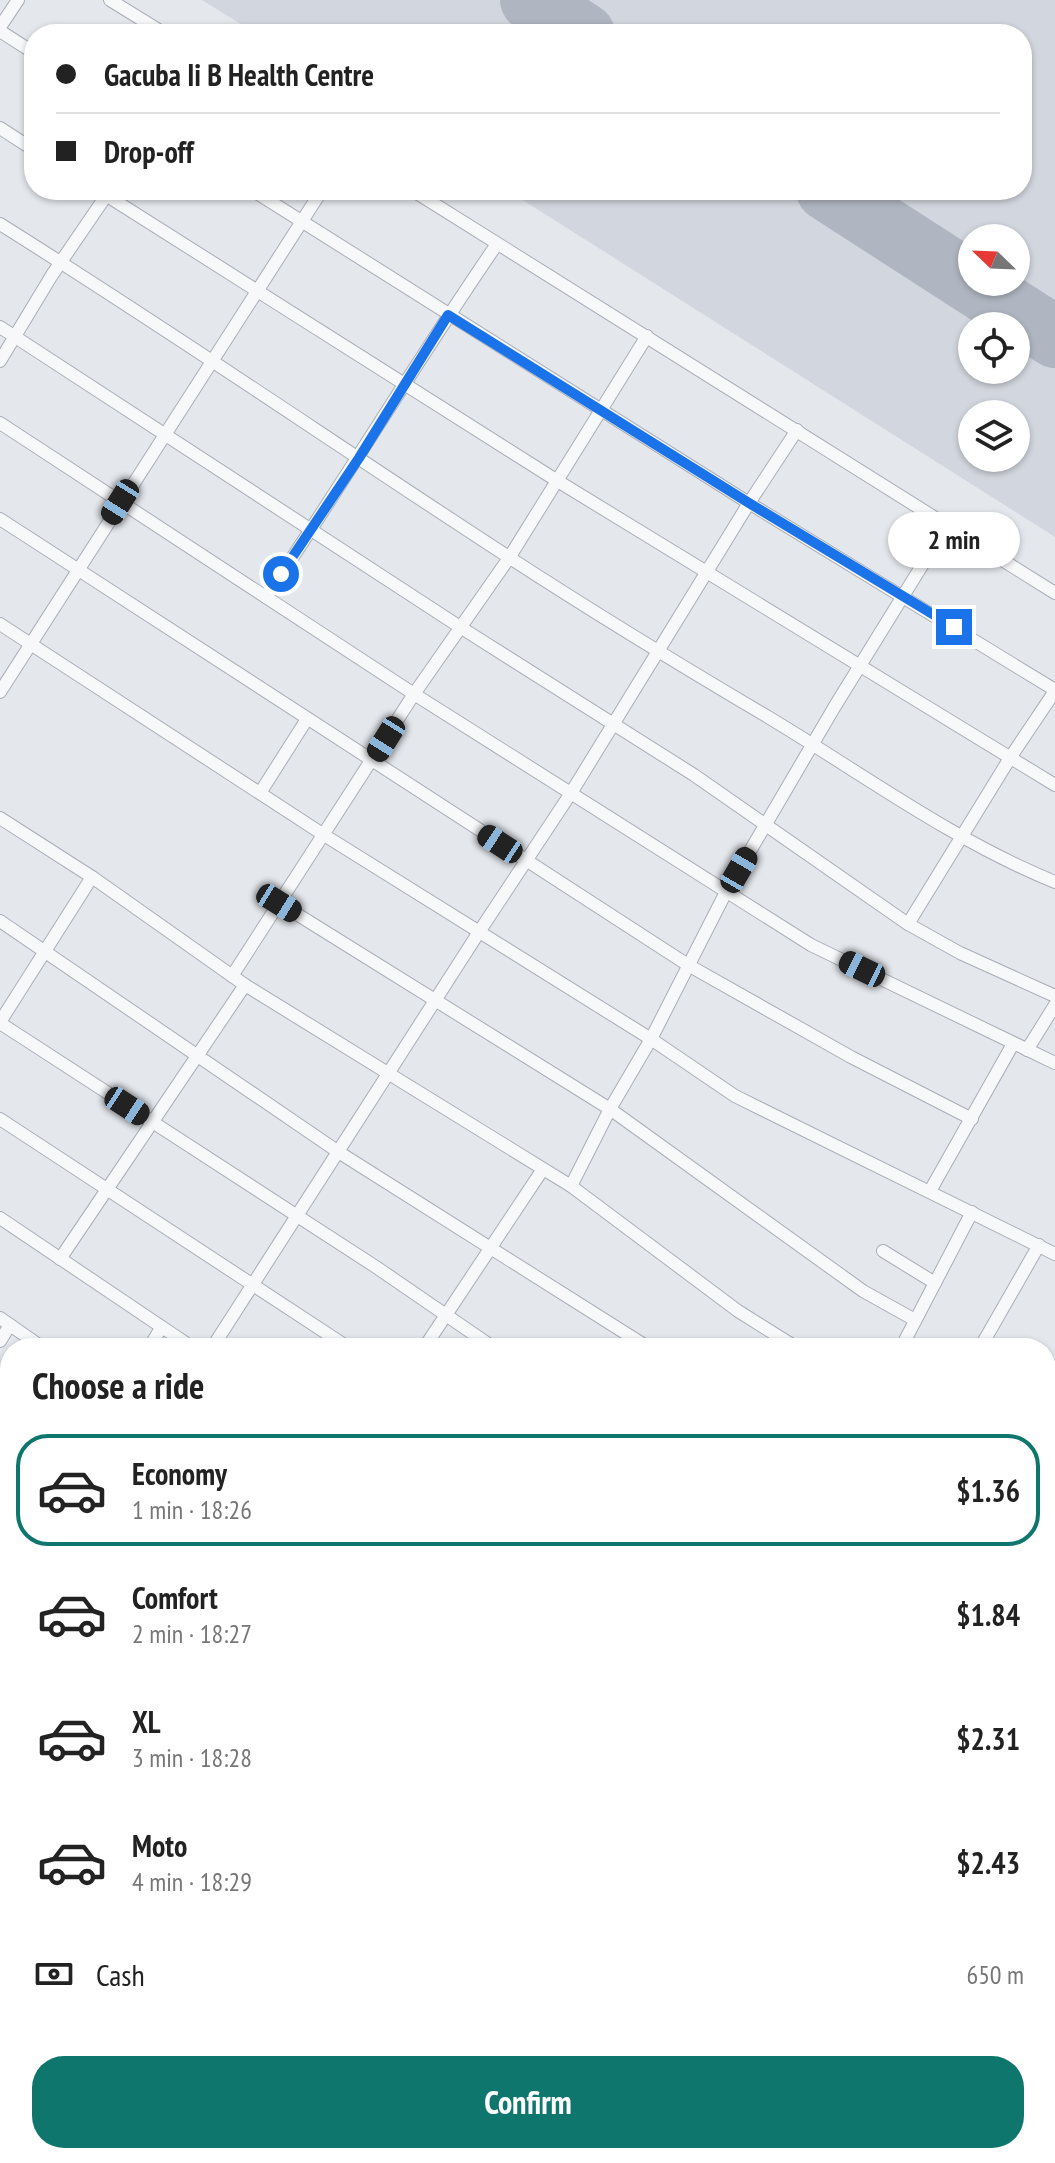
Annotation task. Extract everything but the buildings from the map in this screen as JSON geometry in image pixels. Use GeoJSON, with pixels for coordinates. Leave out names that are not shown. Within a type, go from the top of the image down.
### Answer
{"type":"FeatureCollection","features":[{"type":"Feature","properties":{"kind":"street"},"geometry":{"type":"LineString","coordinates":[[18,0],[0,29],[24,46]]}},
{"type":"Feature","properties":{"kind":"street"},"geometry":{"type":"LineString","coordinates":[[110,0],[149,24]]}},
{"type":"Feature","properties":{"kind":"street"},"geometry":{"type":"LineString","coordinates":[[0,128],[24,144]]}},
{"type":"Feature","properties":{"kind":"street"},"geometry":{"type":"LineString","coordinates":[[0,361],[100,200]]}},
{"type":"Feature","properties":{"kind":"street"},"geometry":{"type":"LineString","coordinates":[[117,200],[556,480],[1055,785]]}},
{"type":"Feature","properties":{"kind":"street"},"geometry":{"type":"LineString","coordinates":[[268,200],[749,503],[1055,690],[908,924]]}},
{"type":"Feature","properties":{"kind":"street"},"geometry":{"type":"LineString","coordinates":[[0,692],[315,200]]}},
{"type":"Feature","properties":{"kind":"street"},"geometry":{"type":"LineString","coordinates":[[428,200],[1055,593]]}},
{"type":"Feature","properties":{"kind":"street"},"geometry":{"type":"LineString","coordinates":[[0,224],[213,360],[509,558],[658,651],[963,838],[1055,882]]}},
{"type":"Feature","properties":{"kind":"street"},"geometry":{"type":"LineString","coordinates":[[266,597],[359,458],[403,383],[497,244]]}},
{"type":"Feature","properties":{"kind":"street"},"geometry":{"type":"LineString","coordinates":[[0,327],[460,627],[615,723],[908,924],[960,953],[1055,996]]}},
{"type":"Feature","properties":{"kind":"street"},"geometry":{"type":"LineString","coordinates":[[232,976],[414,694],[509,558],[647,336]]}},
{"type":"Feature","properties":{"kind":"street"},"geometry":{"type":"LineString","coordinates":[[0,423],[414,694],[811,945],[1055,1063]]}},
{"type":"Feature","properties":{"kind":"street"},"geometry":{"type":"LineString","coordinates":[[219,1338],[571,793],[797,430]]}},
{"type":"Feature","properties":{"kind":"street"},"geometry":{"type":"LineString","coordinates":[[0,519],[688,965],[851,1057],[972,1119]]}},
{"type":"Feature","properties":{"kind":"street"},"geometry":{"type":"LineString","coordinates":[[571,1186],[726,892],[947,525]]}},
{"type":"Feature","properties":{"kind":"street"},"geometry":{"type":"LineString","coordinates":[[0,624],[324,835],[745,1101],[1055,1254]]}},
{"type":"Feature","properties":{"kind":"street"},"geometry":{"type":"LineString","coordinates":[[260,793],[307,719]]}},
{"type":"Feature","properties":{"kind":"street"},"geometry":{"type":"LineString","coordinates":[[0,818],[92,877],[245,985],[571,1186],[738,1311],[781,1338]]}},
{"type":"Feature","properties":{"kind":"street"},"geometry":{"type":"LineString","coordinates":[[92,877],[0,1023],[479,1338]]}},
{"type":"Feature","properties":{"kind":"street"},"geometry":{"type":"LineString","coordinates":[[279,903],[610,1109],[863,1291],[915,1320]]}},
{"type":"Feature","properties":{"kind":"street"},"geometry":{"type":"LineString","coordinates":[[0,921],[340,1153],[633,1338]]}},
{"type":"Feature","properties":{"kind":"street"},"geometry":{"type":"LineString","coordinates":[[60,1259],[245,985]]}},
{"type":"Feature","properties":{"kind":"street"},"geometry":{"type":"LineString","coordinates":[[1027,1050],[1055,1005]]}},
{"type":"Feature","properties":{"kind":"street"},"geometry":{"type":"LineString","coordinates":[[930,1191],[1013,1044]]}},
{"type":"Feature","properties":{"kind":"street"},"geometry":{"type":"LineString","coordinates":[[0,1119],[334,1338]]}},
{"type":"Feature","properties":{"kind":"street"},"geometry":{"type":"LineString","coordinates":[[431,1338],[543,1169]]}},
{"type":"Feature","properties":{"kind":"street"},"geometry":{"type":"LineString","coordinates":[[906,1338],[972,1212]]}},
{"type":"Feature","properties":{"kind":"street"},"geometry":{"type":"LineString","coordinates":[[0,1218],[177,1338]]}},
{"type":"Feature","properties":{"kind":"street"},"geometry":{"type":"LineString","coordinates":[[986,1338],[1039,1245]]}},
{"type":"Feature","properties":{"kind":"street"},"geometry":{"type":"LineString","coordinates":[[883,1251],[935,1283]]}},
{"type":"Feature","properties":{"kind":"street"},"geometry":{"type":"LineString","coordinates":[[5,1322],[28,1338]]}},
{"type":"Feature","properties":{"kind":"street"},"geometry":{"type":"LineString","coordinates":[[155,1338],[161,1328]]}},
{"type":"Feature","properties":{"kind":"shaded area"},"geometry":{"type":"Polygon","coordinates":[[[202,0],[1055,0],[1055,537],[523,200],[1032,200],[1032,24],[241,24],[202,0]]]}},
{"type":"Feature","properties":{"kind":"runway"},"geometry":{"type":"LineString","coordinates":[[531,0],[568,24]]}},
{"type":"Feature","properties":{"kind":"runway"},"geometry":{"type":"LineString","coordinates":[[843,200],[1055,337]]}},
{"type":"Feature","properties":{"kind":"route"},"geometry":{"type":"LineString","coordinates":[[281,574],[359,458],[448,315],[954,627]]}}]}
